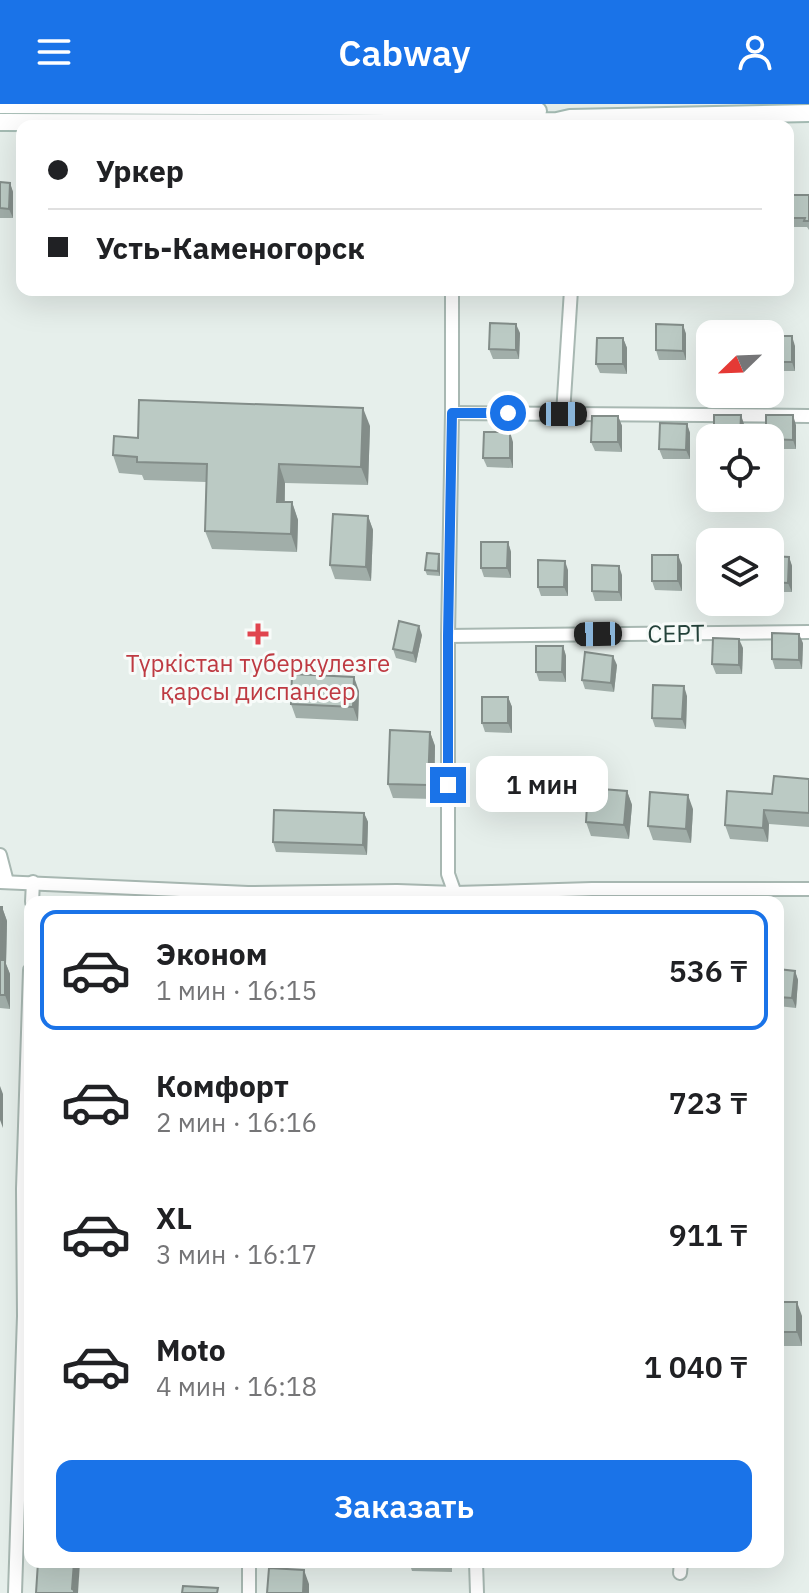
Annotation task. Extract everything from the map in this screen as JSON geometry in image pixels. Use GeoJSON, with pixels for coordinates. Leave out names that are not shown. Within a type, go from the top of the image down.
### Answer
{"type":"FeatureCollection","features":[{"type":"Feature","properties":{"kind":"main road"},"geometry":{"type":"LineString","coordinates":[[0,105],[389,107],[559,112],[577,120],[809,113]]}},
{"type":"Feature","properties":{"kind":"street"},"geometry":{"type":"LineString","coordinates":[[452,296],[448,874],[456,896]]}},
{"type":"Feature","properties":{"kind":"street"},"geometry":{"type":"LineString","coordinates":[[563,414],[571,296]]}},
{"type":"Feature","properties":{"kind":"street"},"geometry":{"type":"LineString","coordinates":[[452,413],[809,416]]}},
{"type":"Feature","properties":{"kind":"street","name":"СЕРТ"},"geometry":{"type":"LineString","coordinates":[[448,636],[809,632]]}},
{"type":"Feature","properties":{"kind":"street"},"geometry":{"type":"LineString","coordinates":[[0,855],[3,882],[234,896]]}},
{"type":"Feature","properties":{"kind":"street"},"geometry":{"type":"LineString","coordinates":[[32,896],[33,882]]}},
{"type":"Feature","properties":{"kind":"street"},"geometry":{"type":"LineString","coordinates":[[578,896],[701,895],[809,889]]}},
{"type":"Feature","properties":{"kind":"street"},"geometry":{"type":"LineString","coordinates":[[273,896],[397,891],[446,896]]}},
{"type":"Feature","properties":{"kind":"street"},"geometry":{"type":"LineString","coordinates":[[15,1593],[24,1316],[24,1158]]}},
{"type":"Feature","properties":{"kind":"street"},"geometry":{"type":"LineString","coordinates":[[249,1568],[249,1593]]}},
{"type":"Feature","properties":{"kind":"street"},"geometry":{"type":"LineString","coordinates":[[476,1568],[477,1593]]}},
{"type":"Feature","properties":{"kind":"building"},"geometry":{"type":"Polygon","coordinates":[[[0,182],[10,183],[9,209],[0,208],[0,182]]]}},
{"type":"Feature","properties":{"kind":"building"},"geometry":{"type":"Polygon","coordinates":[[[794,195],[809,195],[809,221],[804,221],[805,218],[794,218],[794,195]]]}},
{"type":"Feature","properties":{"kind":"building"},"geometry":{"type":"Polygon","coordinates":[[[490,323],[516,324],[516,350],[489,349],[490,323]]]}},
{"type":"Feature","properties":{"kind":"building"},"geometry":{"type":"Polygon","coordinates":[[[656,324],[683,325],[683,351],[656,350],[656,324]]]}},
{"type":"Feature","properties":{"kind":"building"},"geometry":{"type":"Polygon","coordinates":[[[784,336],[792,336],[792,362],[784,362],[784,336]]]}},
{"type":"Feature","properties":{"kind":"building"},"geometry":{"type":"Polygon","coordinates":[[[597,338],[623,338],[623,364],[596,364],[597,338]]]}},
{"type":"Feature","properties":{"kind":"building"},"geometry":{"type":"Polygon","coordinates":[[[139,400],[363,408],[361,467],[279,464],[277,502],[292,502],[291,534],[205,531],[207,464],[137,462],[137,457],[113,455],[114,436],[138,438],[139,400]]]}},
{"type":"Feature","properties":{"kind":"building"},"geometry":{"type":"Polygon","coordinates":[[[714,415],[741,415],[741,424],[714,424],[714,415]]]}},
{"type":"Feature","properties":{"kind":"building"},"geometry":{"type":"Polygon","coordinates":[[[766,415],[793,415],[793,440],[784,440],[784,424],[766,424],[766,415]]]}},
{"type":"Feature","properties":{"kind":"building"},"geometry":{"type":"Polygon","coordinates":[[[592,416],[618,416],[618,442],[591,442],[592,416]]]}},
{"type":"Feature","properties":{"kind":"building"},"geometry":{"type":"Polygon","coordinates":[[[660,423],[687,424],[686,450],[659,449],[660,423]]]}},
{"type":"Feature","properties":{"kind":"building"},"geometry":{"type":"Polygon","coordinates":[[[484,432],[510,432],[510,458],[483,458],[484,432]]]}},
{"type":"Feature","properties":{"kind":"building"},"geometry":{"type":"Polygon","coordinates":[[[333,514],[368,516],[366,567],[330,565],[333,514]]]}},
{"type":"Feature","properties":{"kind":"building"},"geometry":{"type":"Polygon","coordinates":[[[481,542],[508,542],[507,568],[481,568],[481,542]]]}},
{"type":"Feature","properties":{"kind":"building"},"geometry":{"type":"Polygon","coordinates":[[[427,553],[439,554],[438,571],[425,570],[427,553]]]}},
{"type":"Feature","properties":{"kind":"building"},"geometry":{"type":"Polygon","coordinates":[[[652,555],[678,555],[678,581],[652,581],[652,555]]]}},
{"type":"Feature","properties":{"kind":"building"},"geometry":{"type":"Polygon","coordinates":[[[784,557],[789,557],[788,583],[784,583],[784,557]]]}},
{"type":"Feature","properties":{"kind":"building"},"geometry":{"type":"Polygon","coordinates":[[[538,560],[565,561],[564,587],[538,587],[538,560]]]}},
{"type":"Feature","properties":{"kind":"building"},"geometry":{"type":"Polygon","coordinates":[[[592,565],[619,566],[619,592],[592,591],[592,565]]]}},
{"type":"Feature","properties":{"kind":"building"},"geometry":{"type":"Polygon","coordinates":[[[399,621],[419,626],[413,653],[393,649],[399,621]]]}},
{"type":"Feature","properties":{"kind":"building"},"geometry":{"type":"Polygon","coordinates":[[[772,633],[799,634],[799,660],[772,659],[772,633]]]}},
{"type":"Feature","properties":{"kind":"building"},"geometry":{"type":"Polygon","coordinates":[[[713,638],[739,639],[739,665],[712,664],[713,638]]]}},
{"type":"Feature","properties":{"kind":"building"},"geometry":{"type":"Polygon","coordinates":[[[536,646],[563,646],[562,672],[536,672],[536,646]]]}},
{"type":"Feature","properties":{"kind":"building"},"geometry":{"type":"Polygon","coordinates":[[[585,652],[613,656],[611,683],[582,680],[585,652]]]}},
{"type":"Feature","properties":{"kind":"building"},"geometry":{"type":"Polygon","coordinates":[[[292,674],[354,677],[353,707],[291,704],[292,674]]]}},
{"type":"Feature","properties":{"kind":"building"},"geometry":{"type":"Polygon","coordinates":[[[653,685],[684,686],[682,719],[652,718],[653,685]]]}},
{"type":"Feature","properties":{"kind":"building"},"geometry":{"type":"Polygon","coordinates":[[[482,697],[508,697],[508,723],[482,723],[482,697]]]}},
{"type":"Feature","properties":{"kind":"building"},"geometry":{"type":"Polygon","coordinates":[[[390,730],[430,732],[428,785],[388,784],[390,730]]]}},
{"type":"Feature","properties":{"kind":"building"},"geometry":{"type":"Polygon","coordinates":[[[774,776],[809,779],[809,813],[764,810],[763,828],[725,825],[727,791],[772,794],[774,776]]]}},
{"type":"Feature","properties":{"kind":"building"},"geometry":{"type":"Polygon","coordinates":[[[588,788],[627,791],[624,825],[586,822],[588,788]]]}},
{"type":"Feature","properties":{"kind":"building"},"geometry":{"type":"Polygon","coordinates":[[[650,792],[688,795],[686,829],[648,826],[650,792]]]}},
{"type":"Feature","properties":{"kind":"building"},"geometry":{"type":"Polygon","coordinates":[[[274,810],[364,813],[363,845],[273,842],[274,810]]]}},
{"type":"Feature","properties":{"kind":"building"},"geometry":{"type":"Polygon","coordinates":[[[0,907],[1,960],[5,960],[5,995],[0,995],[0,907]]]}},
{"type":"Feature","properties":{"kind":"building"},"geometry":{"type":"Polygon","coordinates":[[[784,970],[795,971],[792,998],[784,997],[784,970]]]}},
{"type":"Feature","properties":{"kind":"building"},"geometry":{"type":"Polygon","coordinates":[[[784,1302],[797,1302],[797,1332],[784,1332],[784,1302]]]}},
{"type":"Feature","properties":{"kind":"building"},"geometry":{"type":"Polygon","coordinates":[[[38,1568],[74,1568],[74,1593],[36,1593],[38,1568]]]}},
{"type":"Feature","properties":{"kind":"building"},"geometry":{"type":"Polygon","coordinates":[[[269,1568],[304,1570],[303,1593],[267,1593],[269,1568]]]}},
{"type":"Feature","properties":{"kind":"building"},"geometry":{"type":"Polygon","coordinates":[[[183,1586],[218,1588],[217,1593],[182,1593],[183,1586]]]}},
{"type":"Feature","properties":{"kind":"place","name":"Түркістан туберкулезге қарсы диспансер"},"geometry":{"type":"Point","coordinates":[258,634]}},
{"type":"Feature","properties":{"kind":"route"},"geometry":{"type":"LineString","coordinates":[[448,785],[452,413],[508,413]]}}]}
